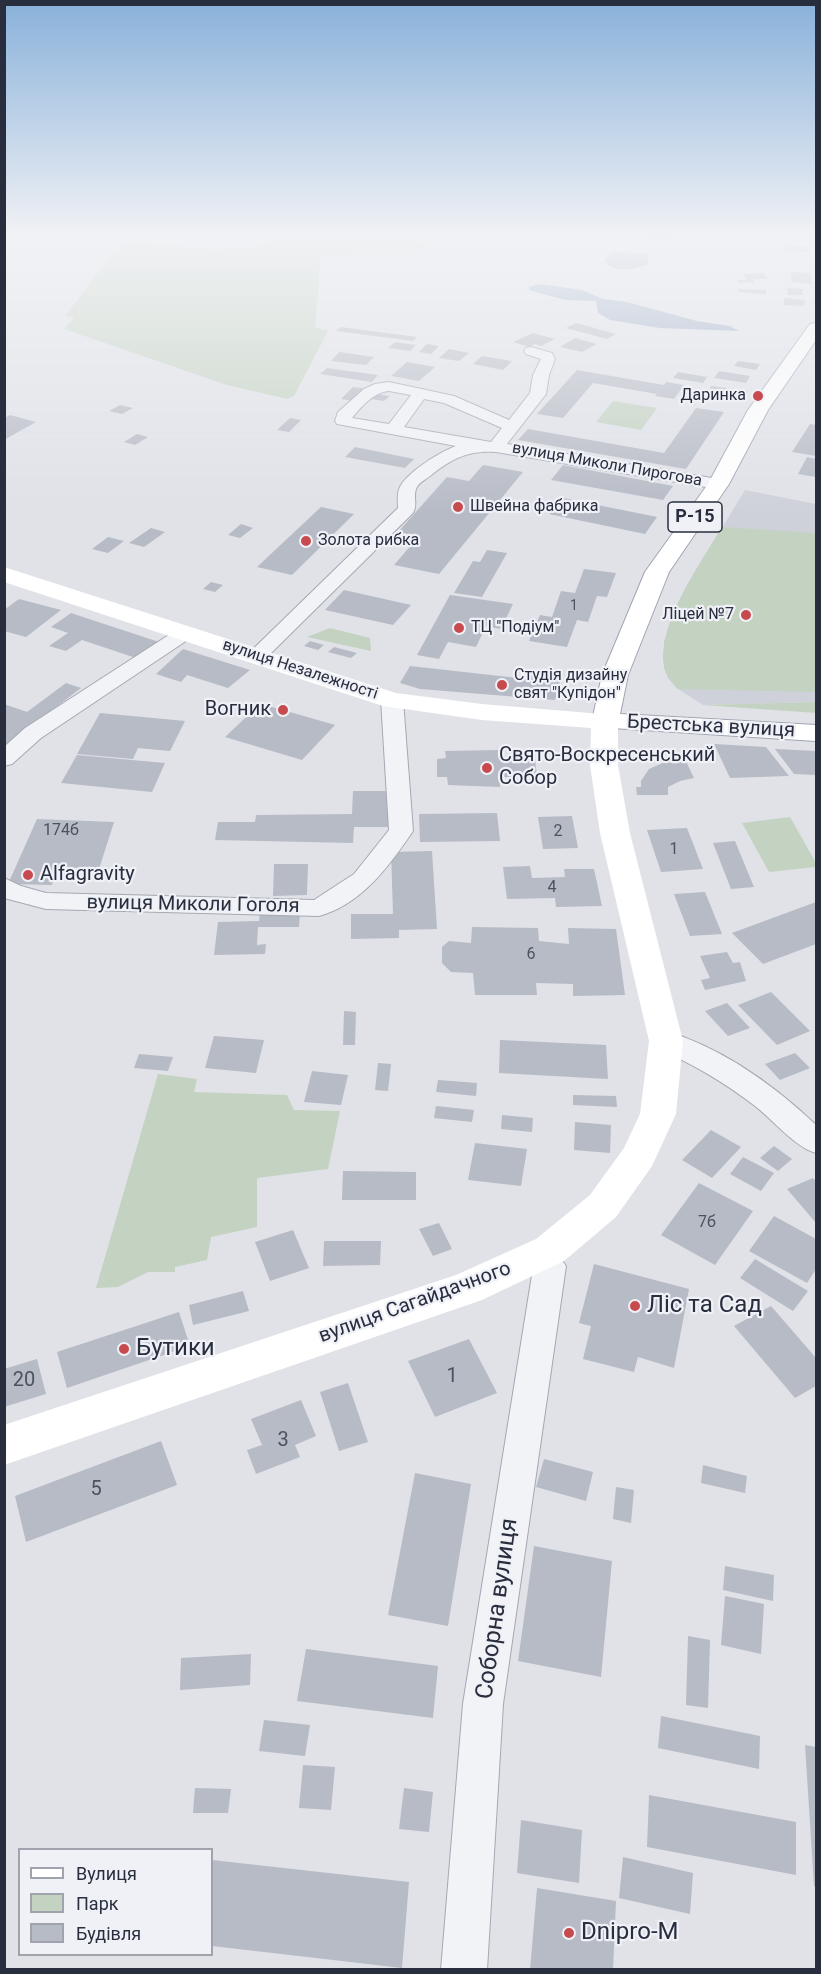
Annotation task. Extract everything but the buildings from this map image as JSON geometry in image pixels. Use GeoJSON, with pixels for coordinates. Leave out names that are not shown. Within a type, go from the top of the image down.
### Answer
{"type":"FeatureCollection","features":[{"type":"Feature","properties":{"kind":"main road","name":"Р-15"},"geometry":{"type":"LineString","coordinates":[[605,721],[615,675],[657,572],[718,484],[758,410],[815,329]]}},
{"type":"Feature","properties":{"kind":"main road","name":"вулиця Незалежності"},"geometry":{"type":"LineString","coordinates":[[4,574],[392,700],[482,712],[605,721]]}},
{"type":"Feature","properties":{"kind":"main road","name":"Брестська вулиця"},"geometry":{"type":"LineString","coordinates":[[605,721],[816,733]]}},
{"type":"Feature","properties":{"kind":"main road","name":"вулиця Сагайдачного"},"geometry":{"type":"LineString","coordinates":[[4,1445],[468,1288],[550,1251],[603,1206],[639,1156],[658,1113],[666,1041],[615,834],[604,765],[605,721]]}},
{"type":"Feature","properties":{"kind":"street","name":"вулиця Миколи Пирогова"},"geometry":{"type":"LineString","coordinates":[[496,447],[538,394],[541,375],[547,364],[547,356],[531,351]]}},
{"type":"Feature","properties":{"kind":"street"},"geometry":{"type":"LineString","coordinates":[[477,445],[344,421],[344,415],[374,387],[381,385],[448,399],[513,427]]}},
{"type":"Feature","properties":{"kind":"street"},"geometry":{"type":"LineString","coordinates":[[393,430],[420,394]]}},
{"type":"Feature","properties":{"kind":"street","name":"вулиця Миколи Пирогова"},"geometry":{"type":"LineString","coordinates":[[257,656],[407,509],[406,495],[409,485],[457,449],[477,445],[496,447],[718,484]]}},
{"type":"Feature","properties":{"kind":"street"},"geometry":{"type":"LineString","coordinates":[[4,759],[33,733],[185,633]]}},
{"type":"Feature","properties":{"kind":"street","name":"вулиця Миколи Гоголя"},"geometry":{"type":"LineString","coordinates":[[4,886],[12,892],[46,901],[319,908],[363,880],[401,831],[392,700]]}},
{"type":"Feature","properties":{"kind":"street"},"geometry":{"type":"LineString","coordinates":[[666,1041],[690,1050],[731,1076],[794,1120],[816,1142]]}},
{"type":"Feature","properties":{"kind":"street","name":"Соборна вулиця"},"geometry":{"type":"LineString","coordinates":[[465,1970],[483,1704],[550,1266],[541,1255]]}},
{"type":"Feature","properties":{"kind":"shaded area","name":"Ліцей №7"},"geometry":{"type":"Polygon","coordinates":[[[745,490],[816,504],[816,702],[703,705],[678,689],[668,678],[664,667],[664,641],[685,589],[745,490]]]}},
{"type":"Feature","properties":{"kind":"green space"},"geometry":{"type":"Polygon","coordinates":[[[64,329],[322,329],[328,331],[294,396],[287,399],[227,385],[64,329]]]}},
{"type":"Feature","properties":{"kind":"green space"},"geometry":{"type":"Polygon","coordinates":[[[613,401],[657,408],[641,430],[596,422],[613,401]]]}},
{"type":"Feature","properties":{"kind":"green space","name":"Ліцей №7"},"geometry":{"type":"Polygon","coordinates":[[[722,527],[816,533],[816,692],[678,689],[667,676],[664,666],[664,649],[667,631],[693,575],[722,527]]]}},
{"type":"Feature","properties":{"kind":"green space"},"geometry":{"type":"Polygon","coordinates":[[[330,628],[370,638],[371,651],[307,637],[330,628]]]}},
{"type":"Feature","properties":{"kind":"green space"},"geometry":{"type":"Polygon","coordinates":[[[816,702],[816,713],[703,705],[816,702]]]}},
{"type":"Feature","properties":{"kind":"green space"},"geometry":{"type":"Polygon","coordinates":[[[790,817],[816,863],[816,867],[769,872],[742,823],[790,817]]]}},
{"type":"Feature","properties":{"kind":"green space"},"geometry":{"type":"Polygon","coordinates":[[[158,1074],[197,1079],[194,1092],[287,1095],[294,1110],[340,1111],[328,1169],[257,1178],[257,1227],[211,1237],[207,1260],[175,1267],[175,1272],[148,1272],[118,1287],[96,1288],[158,1074]]]}},
{"type":"Feature","properties":{"kind":"water"},"geometry":{"type":"Polygon","coordinates":[[[689,329],[736,329],[739,331],[689,329]]]}},
{"type":"Feature","properties":{"kind":"place","name":"Даринка"},"geometry":{"type":"Point","coordinates":[758,396]}},
{"type":"Feature","properties":{"kind":"place","name":"Швейна фабрика"},"geometry":{"type":"Point","coordinates":[458,507]}},
{"type":"Feature","properties":{"kind":"place","name":"Золота рибка"},"geometry":{"type":"Point","coordinates":[306,541]}},
{"type":"Feature","properties":{"kind":"place","name":"Ліцей №7"},"geometry":{"type":"Point","coordinates":[746,615]}},
{"type":"Feature","properties":{"kind":"place","name":"ТЦ \"Подіум\""},"geometry":{"type":"Point","coordinates":[459,628]}},
{"type":"Feature","properties":{"kind":"place","name":"Студія дизайну свят \"Купідон\""},"geometry":{"type":"Point","coordinates":[502,685]}},
{"type":"Feature","properties":{"kind":"place","name":"Вогник"},"geometry":{"type":"Point","coordinates":[283,710]}},
{"type":"Feature","properties":{"kind":"place","name":"Свято-Воскресенський Собор"},"geometry":{"type":"Point","coordinates":[487,768]}},
{"type":"Feature","properties":{"kind":"place","name":"Alfagravity"},"geometry":{"type":"Point","coordinates":[28,875]}},
{"type":"Feature","properties":{"kind":"place","name":"Ліс та Сад"},"geometry":{"type":"Point","coordinates":[635,1306]}},
{"type":"Feature","properties":{"kind":"place","name":"Бутики"},"geometry":{"type":"Point","coordinates":[124,1349]}},
{"type":"Feature","properties":{"kind":"place","name":"Dnipro-M"},"geometry":{"type":"Point","coordinates":[569,1933]}}]}
